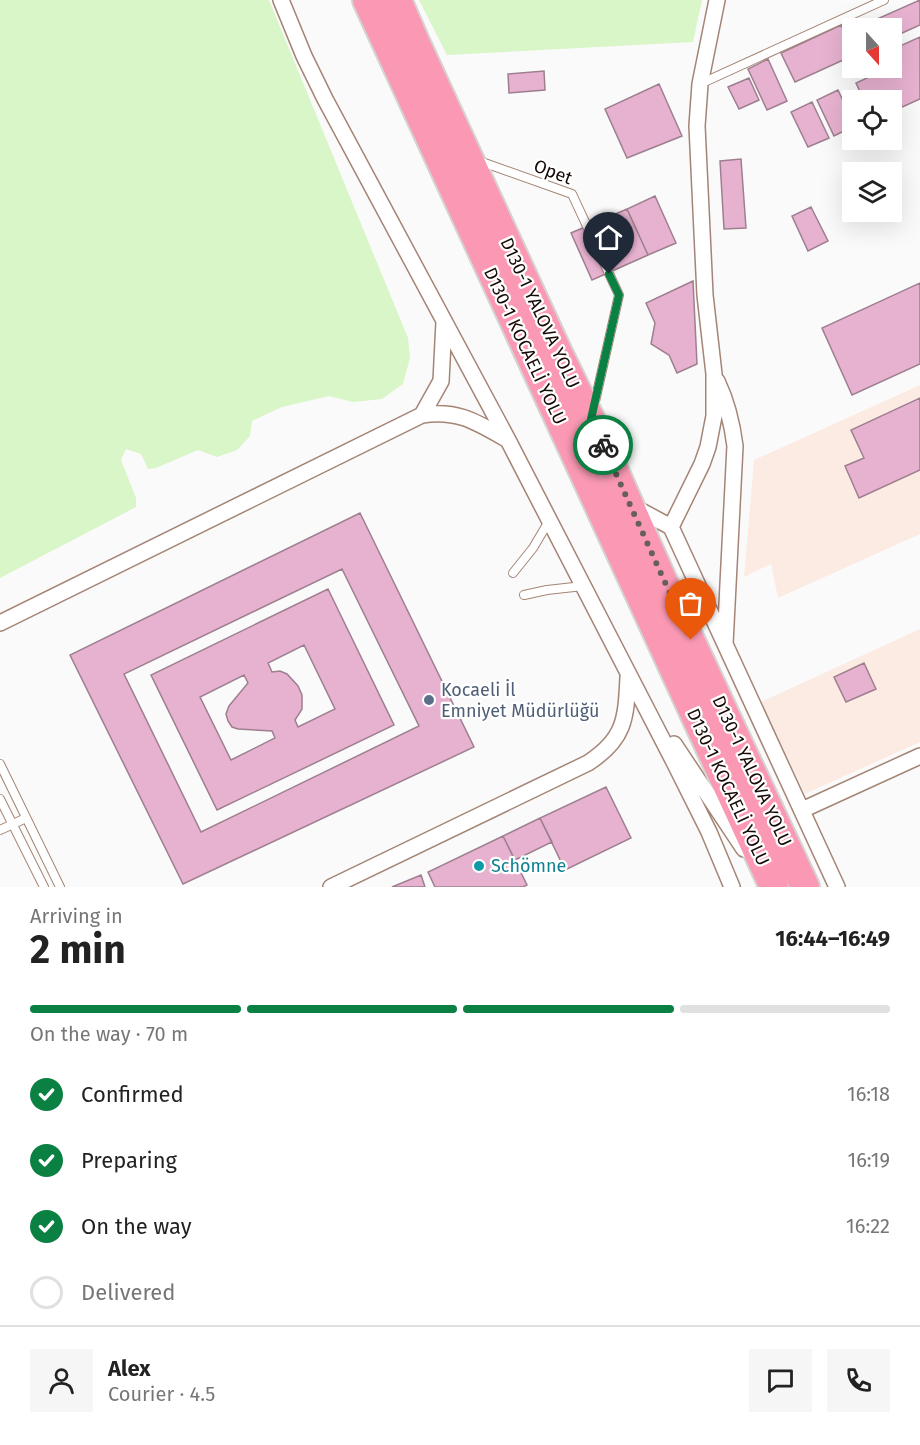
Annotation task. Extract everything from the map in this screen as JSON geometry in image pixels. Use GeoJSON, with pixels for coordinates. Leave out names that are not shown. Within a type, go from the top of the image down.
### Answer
{"type":"FeatureCollection","features":[{"type":"Feature","properties":{"kind":"highway","name":"D130-1 KOCAELİ YOLU"},"geometry":{"type":"LineString","coordinates":[[367,0],[774,887]]}},
{"type":"Feature","properties":{"kind":"highway","name":"D130-1 YALOVA YOLU"},"geometry":{"type":"LineString","coordinates":[[398,0],[468,157],[591,419],[805,887]]}},
{"type":"Feature","properties":{"kind":"street"},"geometry":{"type":"LineString","coordinates":[[281,0],[325,99],[508,440],[674,762],[709,832],[732,887]]}},
{"type":"Feature","properties":{"kind":"street"},"geometry":{"type":"LineString","coordinates":[[671,527],[708,447],[714,416],[714,374],[705,295],[697,126],[700,84],[717,0]]}},
{"type":"Feature","properties":{"kind":"street"},"geometry":{"type":"LineString","coordinates":[[422,415],[441,381],[444,321]]}},
{"type":"Feature","properties":{"kind":"street"},"geometry":{"type":"LineString","coordinates":[[714,374],[726,401],[735,446],[725,647]]}},
{"type":"Feature","properties":{"kind":"street"},"geometry":{"type":"LineString","coordinates":[[0,623],[422,415],[450,413],[472,420],[508,440]]}},
{"type":"Feature","properties":{"kind":"street"},"geometry":{"type":"LineString","coordinates":[[629,504],[671,527],[837,887]]}},
{"type":"Feature","properties":{"kind":"street"},"geometry":{"type":"LineString","coordinates":[[700,660],[713,620]]}},
{"type":"Feature","properties":{"kind":"street"},"geometry":{"type":"LineString","coordinates":[[331,887],[588,763],[606,751],[616,738],[627,711],[628,674]]}},
{"type":"Feature","properties":{"kind":"street"},"geometry":{"type":"LineString","coordinates":[[628,674],[769,887]]}},
{"type":"Feature","properties":{"kind":"street"},"geometry":{"type":"LineString","coordinates":[[802,810],[920,756]]}},
{"type":"Feature","properties":{"kind":"lane"},"geometry":{"type":"LineString","coordinates":[[700,84],[884,0]]}},
{"type":"Feature","properties":{"kind":"lane","name":"Opet"},"geometry":{"type":"LineString","coordinates":[[468,157],[572,194],[619,295],[591,419]]}},
{"type":"Feature","properties":{"kind":"lane"},"geometry":{"type":"LineString","coordinates":[[513,573],[533,548],[549,521]]}},
{"type":"Feature","properties":{"kind":"lane"},"geometry":{"type":"LineString","coordinates":[[524,595],[583,586]]}},
{"type":"Feature","properties":{"kind":"lane"},"geometry":{"type":"LineString","coordinates":[[0,764],[60,887]]}},
{"type":"Feature","properties":{"kind":"lane"},"geometry":{"type":"LineString","coordinates":[[0,799],[44,887]]}},
{"type":"Feature","properties":{"kind":"lane"},"geometry":{"type":"LineString","coordinates":[[0,830],[26,818]]}},
{"type":"Feature","properties":{"kind":"shaded area"},"geometry":{"type":"Polygon","coordinates":[[[920,385],[920,534],[778,598],[771,564],[744,577],[754,460],[920,385]]]}},
{"type":"Feature","properties":{"kind":"shaded area"},"geometry":{"type":"Polygon","coordinates":[[[920,629],[920,742],[805,794],[761,702],[920,629]]]}},
{"type":"Feature","properties":{"kind":"green space"},"geometry":{"type":"Polygon","coordinates":[[[0,0],[269,0],[408,338],[410,358],[403,384],[382,399],[353,402],[329,396],[282,407],[252,421],[250,436],[237,450],[217,457],[198,450],[156,468],[148,469],[141,454],[126,449],[121,460],[136,498],[136,507],[0,578],[0,0]]]}},
{"type":"Feature","properties":{"kind":"green space"},"geometry":{"type":"Polygon","coordinates":[[[419,0],[702,0],[693,42],[447,55],[419,0]]]}},
{"type":"Feature","properties":{"kind":"building"},"geometry":{"type":"Polygon","coordinates":[[[920,0],[920,25],[902,33],[902,18],[880,18],[920,0]]]}},
{"type":"Feature","properties":{"kind":"building"},"geometry":{"type":"Polygon","coordinates":[[[841,25],[842,27],[842,61],[795,82],[781,53],[841,25]]]}},
{"type":"Feature","properties":{"kind":"building"},"geometry":{"type":"Polygon","coordinates":[[[920,37],[920,99],[902,107],[902,90],[859,90],[856,83],[867,78],[902,78],[902,45],[920,37]]]}},
{"type":"Feature","properties":{"kind":"building"},"geometry":{"type":"Polygon","coordinates":[[[768,59],[787,101],[767,110],[748,69],[768,59]]]}},
{"type":"Feature","properties":{"kind":"building"},"geometry":{"type":"Polygon","coordinates":[[[544,71],[545,90],[509,93],[508,74],[544,71]]]}},
{"type":"Feature","properties":{"kind":"building"},"geometry":{"type":"Polygon","coordinates":[[[749,78],[759,100],[739,109],[728,87],[749,78]]]}},
{"type":"Feature","properties":{"kind":"building"},"geometry":{"type":"Polygon","coordinates":[[[659,84],[682,136],[627,158],[605,109],[659,84]]]}},
{"type":"Feature","properties":{"kind":"building"},"geometry":{"type":"Polygon","coordinates":[[[838,90],[842,99],[842,132],[834,136],[817,100],[838,90]]]}},
{"type":"Feature","properties":{"kind":"building"},"geometry":{"type":"Polygon","coordinates":[[[812,102],[829,138],[808,147],[791,112],[812,102]]]}},
{"type":"Feature","properties":{"kind":"building"},"geometry":{"type":"Polygon","coordinates":[[[741,159],[746,228],[724,229],[720,161],[741,159]]]}},
{"type":"Feature","properties":{"kind":"building"},"geometry":{"type":"Polygon","coordinates":[[[655,196],[676,243],[648,255],[627,209],[655,196]]]}},
{"type":"Feature","properties":{"kind":"building"},"geometry":{"type":"Polygon","coordinates":[[[811,207],[828,241],[808,251],[792,216],[811,207]]]}},
{"type":"Feature","properties":{"kind":"building"},"geometry":{"type":"Polygon","coordinates":[[[627,209],[648,255],[592,280],[571,233],[627,209]]]}},
{"type":"Feature","properties":{"kind":"building"},"geometry":{"type":"Polygon","coordinates":[[[693,281],[697,364],[677,373],[669,355],[651,344],[655,323],[646,303],[693,281]]]}},
{"type":"Feature","properties":{"kind":"building"},"geometry":{"type":"Polygon","coordinates":[[[920,283],[920,364],[852,395],[822,328],[920,283]]]}},
{"type":"Feature","properties":{"kind":"building"},"geometry":{"type":"Polygon","coordinates":[[[920,398],[920,470],[859,498],[845,466],[864,458],[851,430],[920,398]]]}},
{"type":"Feature","properties":{"kind":"building","name":"Kocaeli İl Emniyet Müdürlüğü"},"geometry":{"type":"Polygon","coordinates":[[[360,513],[474,747],[183,884],[70,655],[360,513]],[[342,569],[124,674],[201,832],[419,726],[342,569]]]}},
{"type":"Feature","properties":{"kind":"building","name":"Kocaeli İl Emniyet Müdürlüğü"},"geometry":{"type":"Polygon","coordinates":[[[328,589],[394,725],[217,810],[151,675],[328,589]],[[304,645],[268,663],[272,672],[280,671],[287,674],[298,686],[302,695],[302,709],[295,720],[298,727],[335,709],[304,645]],[[244,675],[200,697],[231,760],[275,738],[272,731],[238,729],[232,727],[228,721],[226,714],[229,706],[248,683],[244,675]]]}},
{"type":"Feature","properties":{"kind":"building"},"geometry":{"type":"Polygon","coordinates":[[[864,663],[876,689],[846,702],[834,677],[864,663]]]}},
{"type":"Feature","properties":{"kind":"building"},"geometry":{"type":"Polygon","coordinates":[[[606,787],[631,838],[565,870],[540,818],[606,787]]]}},
{"type":"Feature","properties":{"kind":"building"},"geometry":{"type":"Polygon","coordinates":[[[540,818],[552,842],[515,860],[503,836],[540,818]]]}},
{"type":"Feature","properties":{"kind":"building","name":"Schömne"},"geometry":{"type":"Polygon","coordinates":[[[503,836],[527,885],[523,887],[435,887],[428,872],[503,836]]]}},
{"type":"Feature","properties":{"kind":"building"},"geometry":{"type":"Polygon","coordinates":[[[421,875],[425,887],[392,887],[421,875]]]}},
{"type":"Feature","properties":{"kind":"way so far"},"geometry":{"type":"LineString","coordinates":[[603,445],[691,640]]}},
{"type":"Feature","properties":{"kind":"place","name":"Kocaeli İl Emniyet Müdürlüğü"},"geometry":{"type":"Point","coordinates":[429,700]}},
{"type":"Feature","properties":{"kind":"place","name":"Schömne"},"geometry":{"type":"Point","coordinates":[479,866]}},
{"type":"Feature","properties":{"kind":"route"},"geometry":{"type":"LineString","coordinates":[[603,445],[591,419],[619,295],[609,274]]}}]}
